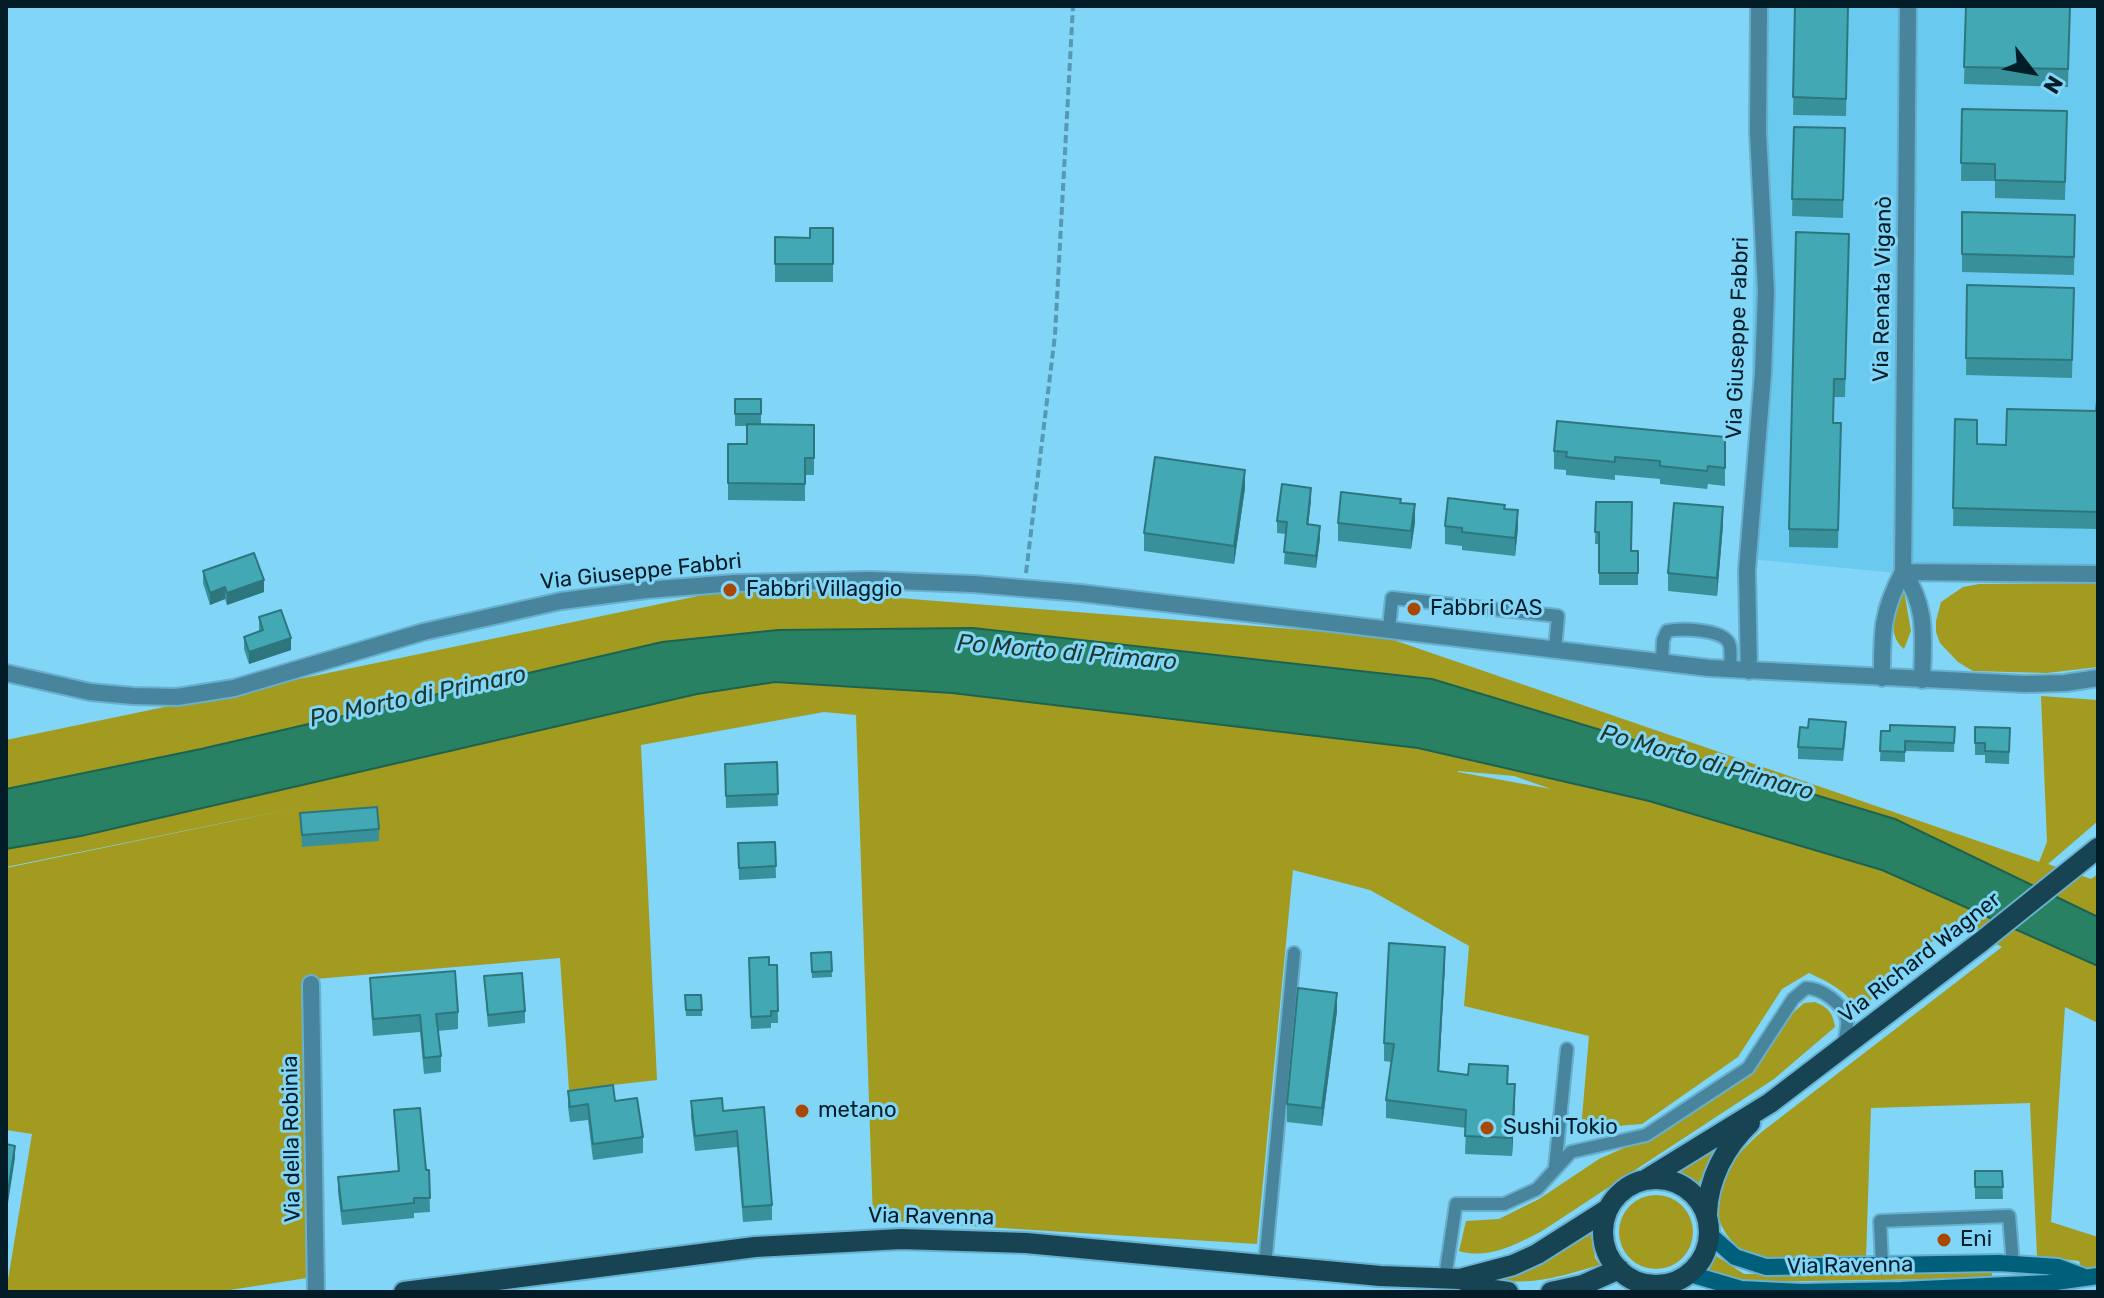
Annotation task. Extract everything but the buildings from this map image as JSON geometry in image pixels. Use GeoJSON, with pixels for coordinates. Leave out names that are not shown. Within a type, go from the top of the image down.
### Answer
{"type":"FeatureCollection","features":[{"type":"Feature","properties":{"kind":"main road","name":"Via Richard Wagner"},"geometry":{"type":"LineString","coordinates":[[1645,1180],[1770,1103],[2098,848]]}},
{"type":"Feature","properties":{"kind":"main road","name":"Via Richard Wagner"},"geometry":{"type":"LineString","coordinates":[[1708,1224],[1711,1185],[1729,1147],[1770,1103]]}},
{"type":"Feature","properties":{"kind":"main road","name":"Via Ravenna"},"geometry":{"type":"LineString","coordinates":[[1453,1279],[1513,1265],[1537,1254],[1608,1209],[1622,1190],[1658,1178],[1680,1184],[1692,1192],[1708,1224],[1735,1257],[1752,1264],[1786,1268],[2013,1264],[2058,1267],[2091,1276]]}},
{"type":"Feature","properties":{"kind":"main road"},"geometry":{"type":"LineString","coordinates":[[1608,1209],[1603,1232],[1605,1246],[1631,1281]]}},
{"type":"Feature","properties":{"kind":"main road"},"geometry":{"type":"LineString","coordinates":[[1677,1283],[1704,1255],[1708,1224]]}},
{"type":"Feature","properties":{"kind":"main road","name":"Via Ravenna"},"geometry":{"type":"LineString","coordinates":[[404,1292],[755,1247],[841,1241],[957,1240],[1026,1243],[1453,1279],[1500,1291]]}},
{"type":"Feature","properties":{"kind":"main road"},"geometry":{"type":"LineString","coordinates":[[2013,1264],[2013,1284]]}},
{"type":"Feature","properties":{"kind":"main road","name":"Via Ravenna"},"geometry":{"type":"LineString","coordinates":[[1551,1292],[1583,1285],[1631,1281],[1649,1285],[1677,1283],[1778,1291],[1901,1290],[2049,1283],[2091,1276]]}},
{"type":"Feature","properties":{"kind":"street","name":"Via Giuseppe Fabbri"},"geometry":{"type":"LineString","coordinates":[[1749,671],[1747,570],[1763,373],[1766,291],[1758,132],[1759,6]]}},
{"type":"Feature","properties":{"kind":"street","name":"Via Renata Viganò"},"geometry":{"type":"LineString","coordinates":[[1882,678],[1882,626],[1885,611],[1903,572],[1908,6]]}},
{"type":"Feature","properties":{"kind":"street","name":"Via Renata Viganò"},"geometry":{"type":"LineString","coordinates":[[1903,572],[1921,607],[1922,680]]}},
{"type":"Feature","properties":{"kind":"street"},"geometry":{"type":"LineString","coordinates":[[1903,572],[2098,574]]}},
{"type":"Feature","properties":{"kind":"street","name":"Via Giuseppe Fabbri"},"geometry":{"type":"LineString","coordinates":[[6,673],[90,692],[177,697],[234,688],[462,622],[540,605],[602,595],[699,586],[827,580],[917,581],[1025,588],[1749,671],[2025,684],[2098,678]]}},
{"type":"Feature","properties":{"kind":"street"},"geometry":{"type":"LineString","coordinates":[[2080,681],[2098,684]]}},
{"type":"Feature","properties":{"kind":"street","name":"Via della Robinia"},"geometry":{"type":"LineString","coordinates":[[311,984],[316,1292]]}},
{"type":"Feature","properties":{"kind":"lane"},"geometry":{"type":"LineString","coordinates":[[1389,629],[1392,598],[1558,616],[1555,649]]}},
{"type":"Feature","properties":{"kind":"lane"},"geometry":{"type":"LineString","coordinates":[[1662,663],[1663,640],[1667,631],[1715,633],[1727,640],[1730,646],[1730,669]]}},
{"type":"Feature","properties":{"kind":"lane"},"geometry":{"type":"LineString","coordinates":[[1265,1265],[1294,953]]}},
{"type":"Feature","properties":{"kind":"lane"},"geometry":{"type":"LineString","coordinates":[[1453,1279],[1456,1204],[1504,1204],[1537,1189],[1571,1152],[1646,1135],[1748,1068],[1793,999],[1806,988],[1820,991],[1843,1011],[1847,1021],[1843,1048]]}},
{"type":"Feature","properties":{"kind":"lane"},"geometry":{"type":"LineString","coordinates":[[1555,1168],[1567,1049]]}},
{"type":"Feature","properties":{"kind":"lane"},"geometry":{"type":"LineString","coordinates":[[1882,1266],[1880,1221],[2009,1216],[2013,1264]]}},
{"type":"Feature","properties":{"kind":"path"},"geometry":{"type":"LineString","coordinates":[[1025,588],[1055,335],[1073,6]]}},
{"type":"Feature","properties":{"kind":"shaded area"},"geometry":{"type":"Polygon","coordinates":[[[1756,6],[2098,6],[2098,580],[1971,580],[1750,559],[1756,6]]]}},
{"type":"Feature","properties":{"kind":"shaded area"},"geometry":{"type":"Polygon","coordinates":[[[2098,583],[2098,667],[2047,673],[1973,671],[1958,662],[1940,643],[1936,632],[1941,602],[1963,587],[1979,584],[2098,583]]]}},
{"type":"Feature","properties":{"kind":"shaded area"},"geometry":{"type":"Polygon","coordinates":[[[746,586],[1382,636],[2039,862],[2047,842],[2041,696],[2098,700],[2098,821],[2048,864],[2091,879],[2098,874],[2098,1023],[2065,1007],[2051,1222],[2098,1237],[2098,1272],[2083,1273],[2079,1261],[2037,1256],[2030,1103],[1871,1108],[1866,1258],[1796,1262],[1759,1259],[1736,1245],[1720,1223],[1717,1196],[1721,1182],[1733,1162],[1759,1134],[2002,947],[1965,927],[1952,923],[1858,1012],[1844,993],[1809,973],[1782,989],[1738,1057],[1642,1124],[1581,1129],[1589,1036],[1464,1006],[1469,946],[1370,890],[1293,870],[1257,1244],[873,1220],[856,715],[824,712],[641,745],[657,1080],[569,1090],[560,958],[304,980],[307,1278],[217,1292],[6,1292],[32,1134],[6,1130],[6,868],[306,806],[6,867],[6,740],[746,586]],[[1458,771],[1551,789],[1514,776],[1458,771]]]}},
{"type":"Feature","properties":{"kind":"shaded area"},"geometry":{"type":"Polygon","coordinates":[[[1904,591],[1911,631],[1904,649],[1895,636],[1894,621],[1904,591]]]}},
{"type":"Feature","properties":{"kind":"shaded area"},"geometry":{"type":"Polygon","coordinates":[[[1815,1002],[1829,1011],[1835,1027],[1774,1079],[1542,1231],[1491,1252],[1459,1251],[1466,1221],[1499,1219],[1539,1199],[1599,1159],[1628,1146],[1649,1141],[1753,1073],[1793,1013],[1804,1003],[1815,1002]]]}},
{"type":"Feature","properties":{"kind":"shaded area"},"geometry":{"type":"Polygon","coordinates":[[[1729,1134],[1712,1156],[1698,1185],[1673,1173],[1729,1134]]]}},
{"type":"Feature","properties":{"kind":"shaded area"},"geometry":{"type":"Polygon","coordinates":[[[1649,1195],[1663,1195],[1677,1201],[1687,1211],[1693,1232],[1691,1246],[1677,1263],[1663,1269],[1649,1269],[1635,1263],[1625,1253],[1619,1239],[1619,1225],[1625,1211],[1635,1201],[1649,1195]]]}},
{"type":"Feature","properties":{"kind":"shaded area"},"geometry":{"type":"Polygon","coordinates":[[[1591,1234],[1595,1258],[1600,1265],[1544,1279],[1518,1282],[1486,1280],[1529,1269],[1591,1234]]]}},
{"type":"Feature","properties":{"kind":"shaded area"},"geometry":{"type":"Polygon","coordinates":[[[1715,1255],[1744,1274],[1992,1272],[1992,1278],[1748,1282],[1707,1271],[1715,1255]]]}},
{"type":"Feature","properties":{"kind":"water","name":"Po Morto di Primaro"},"geometry":{"type":"Polygon","coordinates":[[[973,628],[1432,679],[1895,819],[2098,917],[2098,966],[1882,870],[1649,801],[1418,748],[952,693],[775,682],[697,694],[81,836],[6,849],[6,789],[201,749],[662,642],[778,630],[973,628]]]}},
{"type":"Feature","properties":{"kind":"place","name":"Fabbri Villaggio"},"geometry":{"type":"Point","coordinates":[730,590]}},
{"type":"Feature","properties":{"kind":"place","name":"Fabbri CAS"},"geometry":{"type":"Point","coordinates":[1414,609]}},
{"type":"Feature","properties":{"kind":"place","name":"metano"},"geometry":{"type":"Point","coordinates":[802,1111]}},
{"type":"Feature","properties":{"kind":"place","name":"Sushi Tokio"},"geometry":{"type":"Point","coordinates":[1487,1128]}},
{"type":"Feature","properties":{"kind":"place","name":"Eni"},"geometry":{"type":"Point","coordinates":[1944,1240]}}]}
